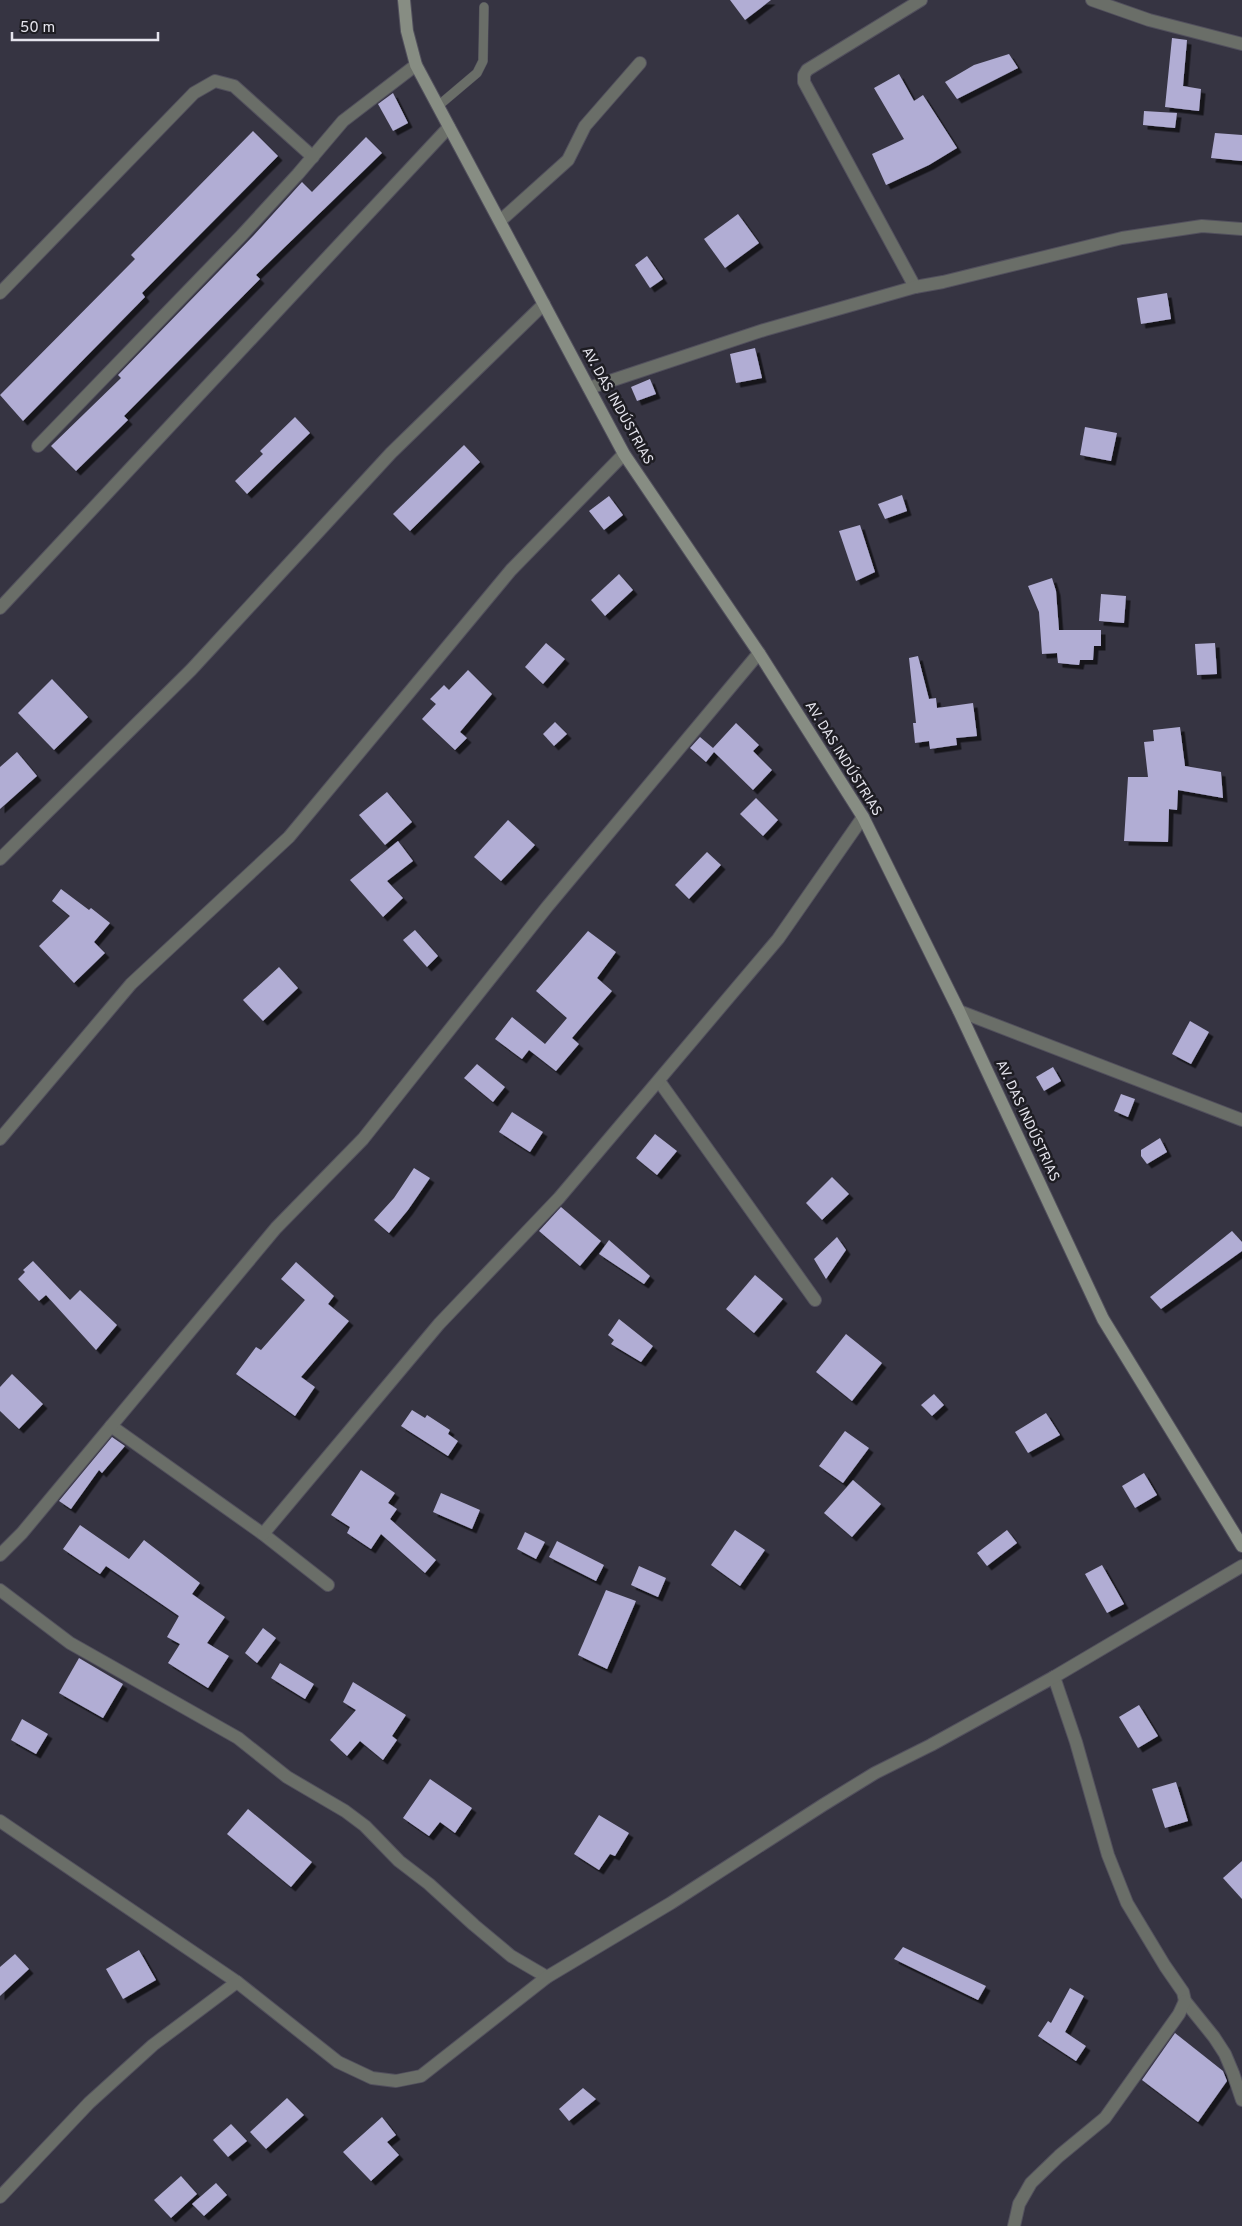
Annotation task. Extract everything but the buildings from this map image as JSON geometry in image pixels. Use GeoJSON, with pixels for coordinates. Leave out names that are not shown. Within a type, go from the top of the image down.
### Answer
{"type":"FeatureCollection","features":[{"type":"Feature","properties":{"kind":"street","name":"AV. DAS INDÚSTRIAS"},"geometry":{"type":"LineString","coordinates":[[404,0],[407,31],[416,65],[624,454],[759,653],[863,817],[959,1011],[1103,1319],[1242,1546]]}},
{"type":"Feature","properties":{"kind":"street"},"geometry":{"type":"LineString","coordinates":[[915,287],[804,82],[804,75],[807,70],[921,0]]}},
{"type":"Feature","properties":{"kind":"street"},"geometry":{"type":"LineString","coordinates":[[1092,0],[1149,20],[1242,44]]}},
{"type":"Feature","properties":{"kind":"street"},"geometry":{"type":"LineString","coordinates":[[500,221],[568,160],[585,126],[640,63]]}},
{"type":"Feature","properties":{"kind":"street"},"geometry":{"type":"LineString","coordinates":[[38,446],[242,235],[343,120],[416,65]]}},
{"type":"Feature","properties":{"kind":"street"},"geometry":{"type":"LineString","coordinates":[[0,293],[194,94],[214,81],[234,86],[312,157]]}},
{"type":"Feature","properties":{"kind":"street"},"geometry":{"type":"LineString","coordinates":[[0,608],[449,127]]}},
{"type":"Feature","properties":{"kind":"street"},"geometry":{"type":"LineString","coordinates":[[589,388],[764,330],[915,287],[943,282],[1122,238],[1202,226],[1242,229]]}},
{"type":"Feature","properties":{"kind":"street"},"geometry":{"type":"LineString","coordinates":[[0,859],[191,670],[391,453],[544,304]]}},
{"type":"Feature","properties":{"kind":"street"},"geometry":{"type":"LineString","coordinates":[[0,1139],[131,984],[290,837],[511,570],[624,454]]}},
{"type":"Feature","properties":{"kind":"street"},"geometry":{"type":"LineString","coordinates":[[0,1555],[22,1533],[276,1228],[363,1139],[547,906],[759,653]]}},
{"type":"Feature","properties":{"kind":"street"},"geometry":{"type":"LineString","coordinates":[[263,1534],[439,1324],[559,1198],[778,939],[863,817]]}},
{"type":"Feature","properties":{"kind":"street"},"geometry":{"type":"LineString","coordinates":[[959,1011],[1242,1120]]}},
{"type":"Feature","properties":{"kind":"street"},"geometry":{"type":"LineString","coordinates":[[659,1081],[815,1300]]}},
{"type":"Feature","properties":{"kind":"street"},"geometry":{"type":"LineString","coordinates":[[111,1426],[263,1534],[328,1585]]}},
{"type":"Feature","properties":{"kind":"street"},"geometry":{"type":"LineString","coordinates":[[0,1821],[236,1982],[338,2062],[372,2078],[396,2081],[422,2076],[547,1977],[671,1902],[875,1773],[931,1745],[1054,1677],[1242,1566]]}},
{"type":"Feature","properties":{"kind":"street"},"geometry":{"type":"LineString","coordinates":[[0,1590],[70,1643],[238,1738],[287,1777],[345,1811],[365,1826],[399,1861],[429,1884],[511,1956],[547,1977]]}},
{"type":"Feature","properties":{"kind":"street"},"geometry":{"type":"LineString","coordinates":[[1054,1677],[1076,1742],[1108,1855],[1127,1903],[1183,1992],[1185,2001],[1214,2037],[1224,2054],[1242,2100]]}},
{"type":"Feature","properties":{"kind":"street"},"geometry":{"type":"LineString","coordinates":[[0,2197],[89,2103],[153,2045],[236,1982]]}},
{"type":"Feature","properties":{"kind":"street"},"geometry":{"type":"LineString","coordinates":[[1014,2226],[1019,2204],[1032,2183],[1059,2156],[1105,2118],[1179,2014],[1185,2001]]}},
{"type":"Feature","properties":{"kind":"lane"},"geometry":{"type":"LineString","coordinates":[[438,106],[478,73],[483,61],[484,7]]}}]}
